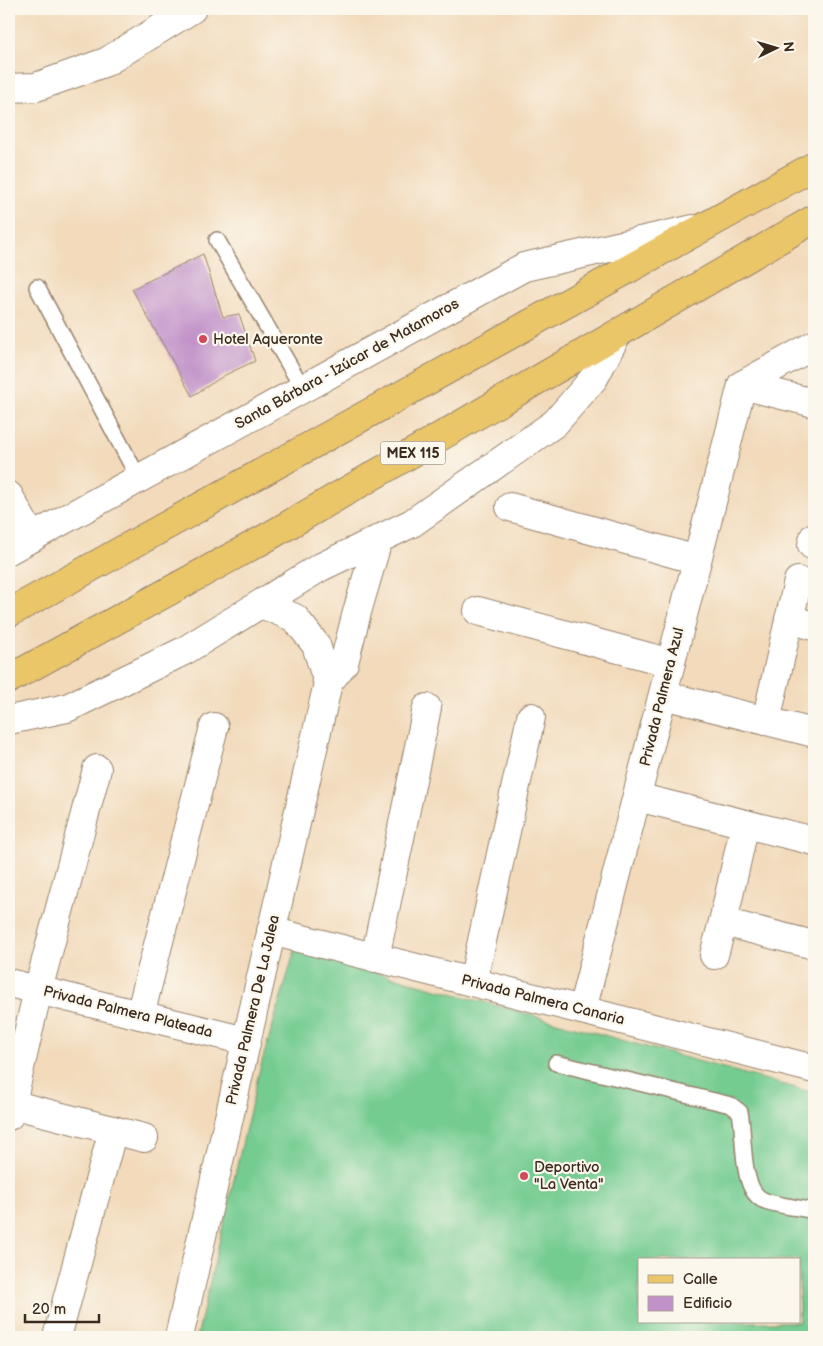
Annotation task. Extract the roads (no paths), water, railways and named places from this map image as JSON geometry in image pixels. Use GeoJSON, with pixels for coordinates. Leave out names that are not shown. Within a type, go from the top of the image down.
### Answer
{"type":"FeatureCollection","features":[{"type":"Feature","properties":{"kind":"main road"},"geometry":{"type":"LineString","coordinates":[[9,613],[814,166]]}},
{"type":"Feature","properties":{"kind":"main road","name":"MEX 115"},"geometry":{"type":"LineString","coordinates":[[9,679],[266,538],[814,220]]}},
{"type":"Feature","properties":{"kind":"street"},"geometry":{"type":"LineString","coordinates":[[9,88],[36,87],[106,62],[192,9]]}},
{"type":"Feature","properties":{"kind":"street","name":"Santa Bárbara - Izúcar de Matamoros"},"geometry":{"type":"LineString","coordinates":[[20,544],[524,267],[703,227]]}},
{"type":"Feature","properties":{"kind":"street"},"geometry":{"type":"LineString","coordinates":[[9,720],[67,708],[184,651],[319,568],[412,523],[556,422],[594,378],[617,334]]}},
{"type":"Feature","properties":{"kind":"street"},"geometry":{"type":"LineString","coordinates":[[742,385],[814,345]]}},
{"type":"Feature","properties":{"kind":"street"},"geometry":{"type":"LineString","coordinates":[[742,385],[814,403]]}},
{"type":"Feature","properties":{"kind":"street","name":"Privada Palmera Azul"},"geometry":{"type":"LineString","coordinates":[[582,1010],[742,385]]}},
{"type":"Feature","properties":{"kind":"street"},"geometry":{"type":"LineString","coordinates":[[9,496],[20,544]]}},
{"type":"Feature","properties":{"kind":"street"},"geometry":{"type":"LineString","coordinates":[[510,507],[697,560]]}},
{"type":"Feature","properties":{"kind":"street","name":"Privada Palmera De La Jalea"},"geometry":{"type":"LineString","coordinates":[[179,1337],[328,683],[344,663],[378,540]]}},
{"type":"Feature","properties":{"kind":"street"},"geometry":{"type":"LineString","coordinates":[[766,721],[802,622],[798,581]]}},
{"type":"Feature","properties":{"kind":"street"},"geometry":{"type":"LineString","coordinates":[[261,604],[295,618],[316,645],[328,683]]}},
{"type":"Feature","properties":{"kind":"street"},"geometry":{"type":"LineString","coordinates":[[478,610],[671,663]]}},
{"type":"Feature","properties":{"kind":"street"},"geometry":{"type":"LineString","coordinates":[[663,695],[814,733]]}},
{"type":"Feature","properties":{"kind":"street"},"geometry":{"type":"LineString","coordinates":[[375,958],[427,708]]}},
{"type":"Feature","properties":{"kind":"street"},"geometry":{"type":"LineString","coordinates":[[473,982],[531,717]]}},
{"type":"Feature","properties":{"kind":"street"},"geometry":{"type":"LineString","coordinates":[[140,1015],[214,727]]}},
{"type":"Feature","properties":{"kind":"street"},"geometry":{"type":"LineString","coordinates":[[97,769],[38,990],[10,1110],[144,1138]]}},
{"type":"Feature","properties":{"kind":"street"},"geometry":{"type":"LineString","coordinates":[[637,797],[814,841]]}},
{"type":"Feature","properties":{"kind":"street"},"geometry":{"type":"LineString","coordinates":[[714,955],[724,922],[745,824]]}},
{"type":"Feature","properties":{"kind":"street"},"geometry":{"type":"LineString","coordinates":[[724,922],[814,945]]}},
{"type":"Feature","properties":{"kind":"street","name":"Privada Palmera Canaria"},"geometry":{"type":"LineString","coordinates":[[272,932],[814,1069]]}},
{"type":"Feature","properties":{"kind":"street","name":"Privada Palmera Plateada"},"geometry":{"type":"LineString","coordinates":[[9,983],[246,1041]]}},
{"type":"Feature","properties":{"kind":"street"},"geometry":{"type":"LineString","coordinates":[[57,1337],[113,1130]]}},
{"type":"Feature","properties":{"kind":"lane"},"geometry":{"type":"LineString","coordinates":[[217,240],[302,388]]}},
{"type":"Feature","properties":{"kind":"lane"},"geometry":{"type":"LineString","coordinates":[[37,287],[139,479]]}},
{"type":"Feature","properties":{"kind":"lane"},"geometry":{"type":"LineString","coordinates":[[556,1063],[731,1105],[740,1112],[747,1176],[752,1192],[762,1200],[814,1211]]}},
{"type":"Feature","properties":{"kind":"place","name":"Hotel Aqueronte"},"geometry":{"type":"Point","coordinates":[203,339]}},
{"type":"Feature","properties":{"kind":"place","name":"Deportivo \"La Venta\""},"geometry":{"type":"Point","coordinates":[524,1176]}}]}
